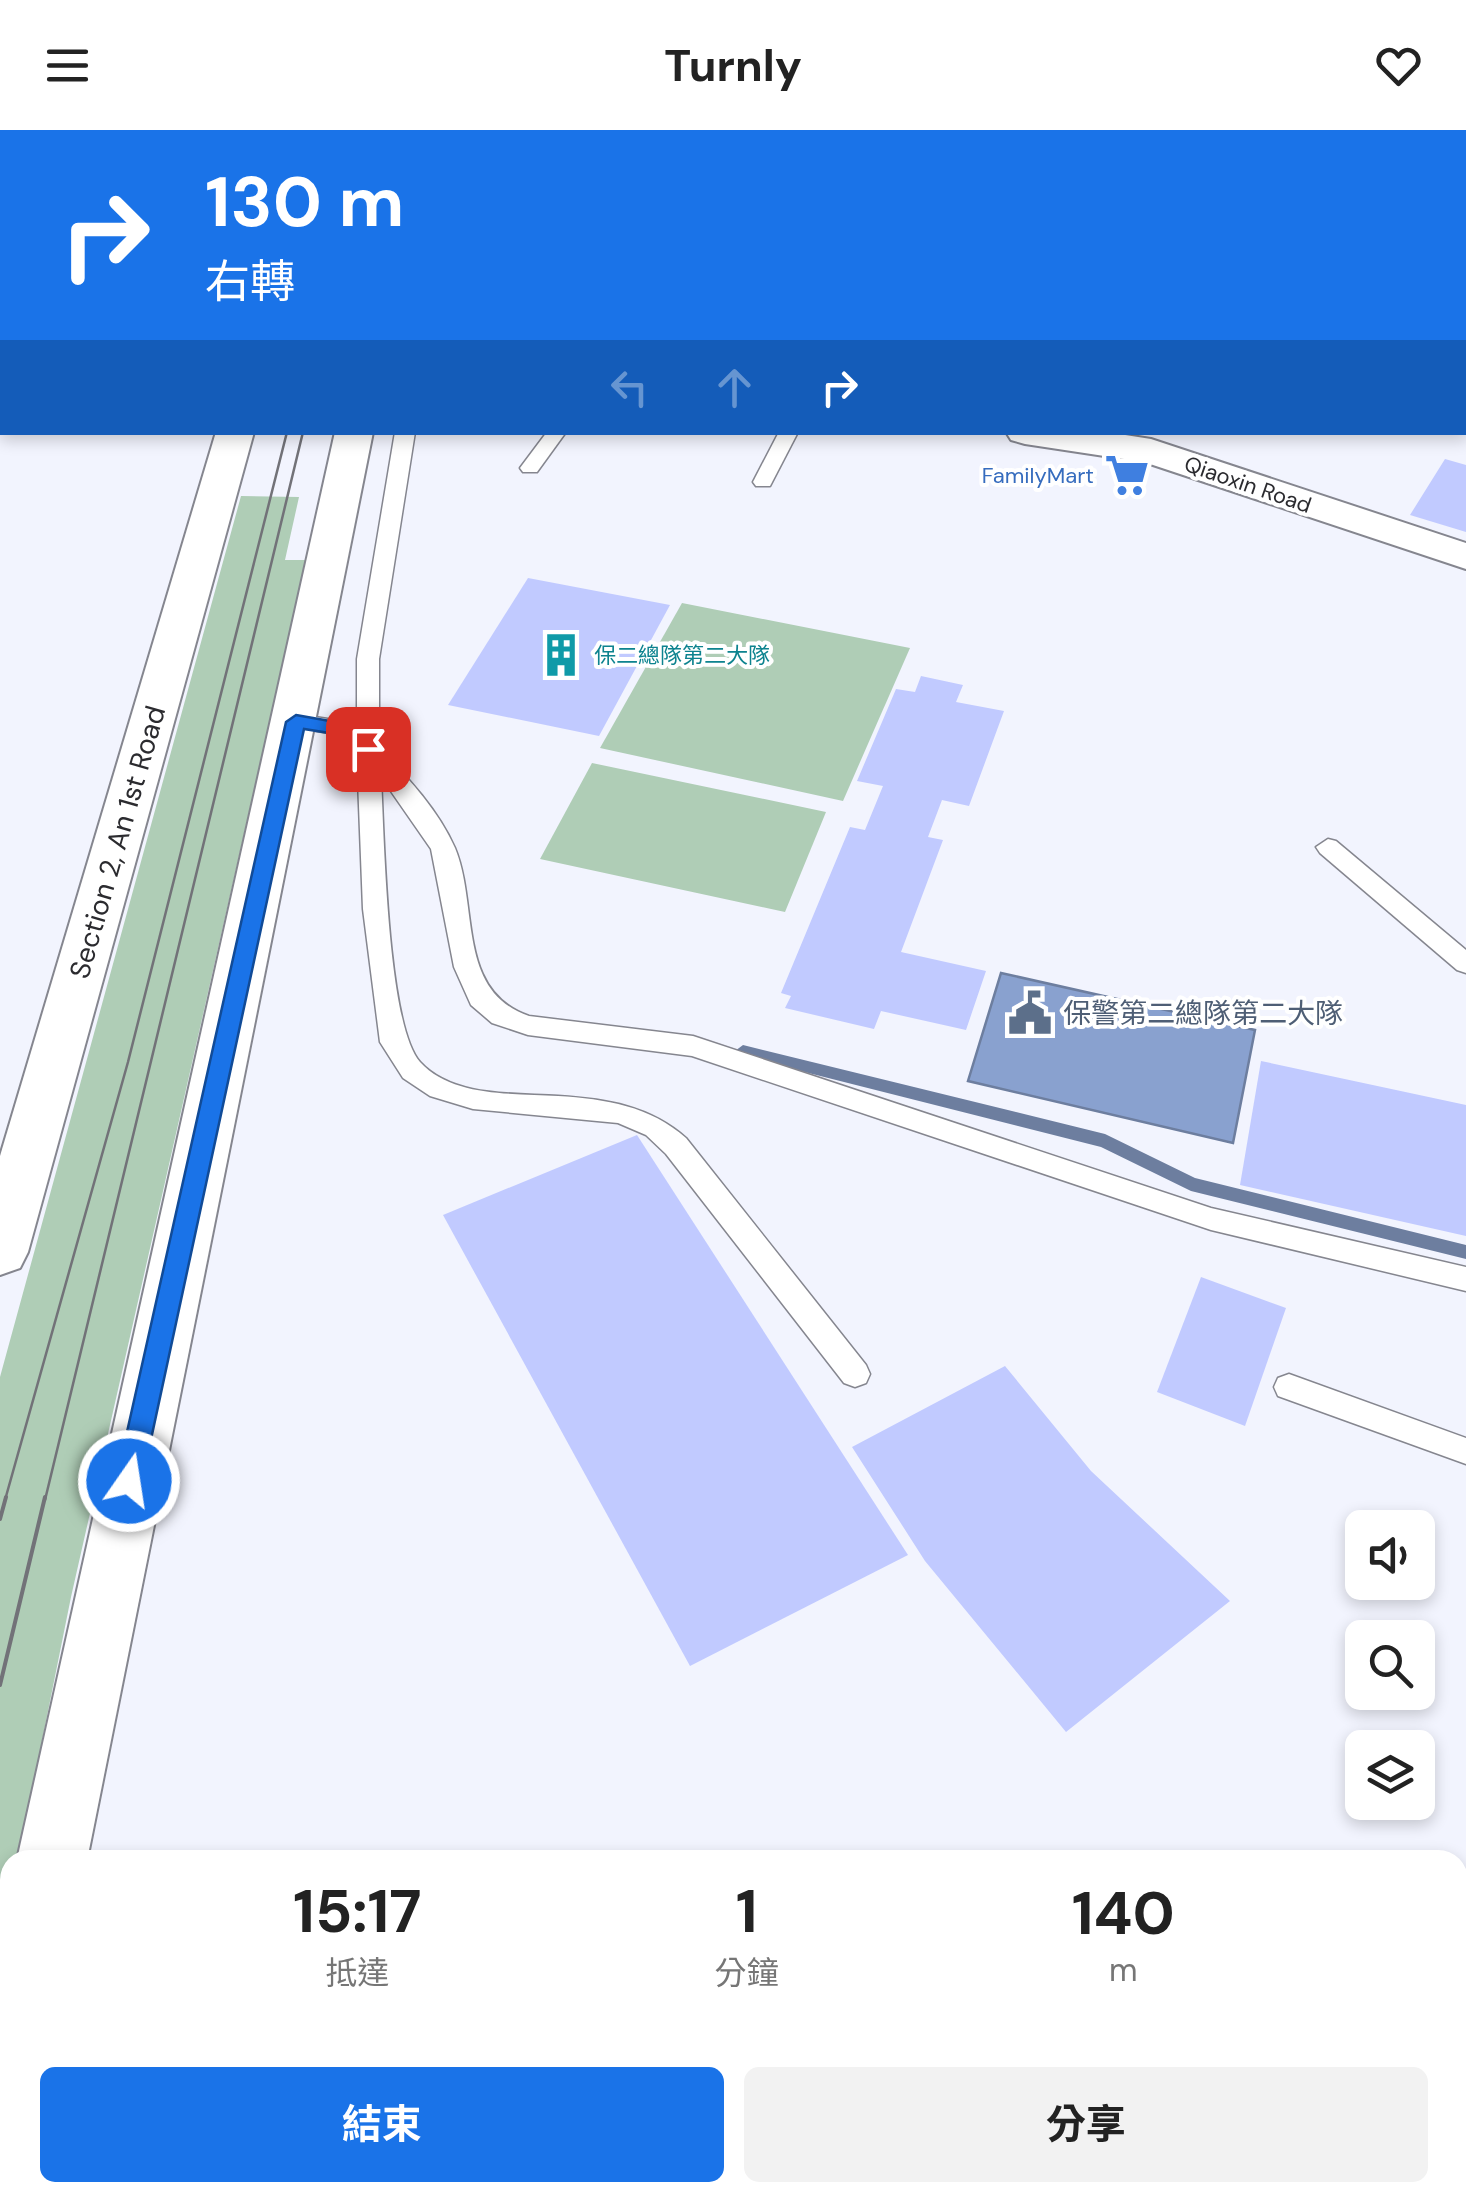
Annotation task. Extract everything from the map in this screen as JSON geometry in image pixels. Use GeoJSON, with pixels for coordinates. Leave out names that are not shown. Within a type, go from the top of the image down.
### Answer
{"type":"FeatureCollection","features":[{"type":"Feature","properties":{"kind":"street","name":"Section 2, An 1st Road"},"geometry":{"type":"LineString","coordinates":[[0,1252],[234,435]]}},
{"type":"Feature","properties":{"kind":"street"},"geometry":{"type":"LineString","coordinates":[[54,1850],[104,1595],[296,722],[353,435]]}},
{"type":"Feature","properties":{"kind":"street","name":"Qiaoxin Road"},"geometry":{"type":"LineString","coordinates":[[1067,435],[1165,442],[1466,556]]}},
{"type":"Feature","properties":{"kind":"lane"},"geometry":{"type":"LineString","coordinates":[[405,435],[368,658],[375,909],[393,1042],[401,1061],[418,1079],[442,1091],[596,1110],[652,1126],[676,1146],[855,1374]]}},
{"type":"Feature","properties":{"kind":"lane"},"geometry":{"type":"LineString","coordinates":[[530,468],[555,435]]}},
{"type":"Feature","properties":{"kind":"lane"},"geometry":{"type":"LineString","coordinates":[[763,482],[787,435]]}},
{"type":"Feature","properties":{"kind":"lane"},"geometry":{"type":"LineString","coordinates":[[296,722],[334,728],[368,749],[398,780],[443,849],[468,966],[480,998],[501,1016],[528,1025],[693,1046],[1211,1218],[1466,1279]]}},
{"type":"Feature","properties":{"kind":"lane"},"geometry":{"type":"LineString","coordinates":[[1328,846],[1466,964]]}},
{"type":"Feature","properties":{"kind":"lane"},"geometry":{"type":"LineString","coordinates":[[1289,1386],[1466,1451]]}},
{"type":"Feature","properties":{"kind":"green space"},"geometry":{"type":"Polygon","coordinates":[[[241,496],[299,497],[285,560],[306,560],[71,1597],[20,1850],[0,1850],[0,1377],[241,496]]]}},
{"type":"Feature","properties":{"kind":"green space"},"geometry":{"type":"Polygon","coordinates":[[[682,603],[910,648],[843,801],[600,748],[682,603]]]}},
{"type":"Feature","properties":{"kind":"green space"},"geometry":{"type":"Polygon","coordinates":[[[592,763],[826,812],[785,912],[540,859],[592,763]]]}},
{"type":"Feature","properties":{"kind":"water"},"geometry":{"type":"Polygon","coordinates":[[[1001,973],[1255,1030],[1233,1143],[968,1081],[1001,973]]]}},
{"type":"Feature","properties":{"kind":"building"},"geometry":{"type":"Polygon","coordinates":[[[1445,459],[1466,465],[1466,532],[1410,515],[1445,459]]]}},
{"type":"Feature","properties":{"kind":"building","name":"保二總隊第二大隊"},"geometry":{"type":"Polygon","coordinates":[[[528,578],[670,605],[599,736],[448,705],[528,578]]]}},
{"type":"Feature","properties":{"kind":"building"},"geometry":{"type":"Polygon","coordinates":[[[921,676],[963,685],[956,702],[1004,711],[969,806],[942,800],[928,837],[943,840],[901,952],[986,971],[966,1030],[881,1011],[874,1029],[785,1008],[791,996],[781,993],[850,827],[865,830],[883,786],[857,781],[896,689],[915,692],[921,676]]]}},
{"type":"Feature","properties":{"kind":"building"},"geometry":{"type":"Polygon","coordinates":[[[1261,1061],[1466,1105],[1466,1236],[1240,1185],[1261,1061]]]}},
{"type":"Feature","properties":{"kind":"building"},"geometry":{"type":"Polygon","coordinates":[[[637,1135],[908,1555],[690,1666],[443,1215],[637,1135]]]}},
{"type":"Feature","properties":{"kind":"building"},"geometry":{"type":"Polygon","coordinates":[[[1201,1277],[1286,1308],[1245,1426],[1157,1392],[1201,1277]]]}},
{"type":"Feature","properties":{"kind":"building"},"geometry":{"type":"Polygon","coordinates":[[[1005,1366],[1091,1471],[1230,1601],[1066,1732],[925,1561],[852,1447],[1005,1366]]]}},
{"type":"Feature","properties":{"kind":"waterway"},"geometry":{"type":"LineString","coordinates":[[743,1051],[1105,1141],[1191,1184],[1466,1252]]}},
{"type":"Feature","properties":{"kind":"tram line"},"geometry":{"type":"LineString","coordinates":[[5,1500],[128,1062],[286,435]]}},
{"type":"Feature","properties":{"kind":"tram line"},"geometry":{"type":"LineString","coordinates":[[45,1500],[302,435]]}},
{"type":"Feature","properties":{"kind":"tram line"},"geometry":{"type":"LineString","coordinates":[[0,1519],[6,1497]]}},
{"type":"Feature","properties":{"kind":"tram line"},"geometry":{"type":"LineString","coordinates":[[0,1685],[45,1497]]}},
{"type":"Feature","properties":{"kind":"place","name":"FamilyMart"},"geometry":{"type":"Point","coordinates":[1127,475]}},
{"type":"Feature","properties":{"kind":"place","name":"保二總隊第二大隊"},"geometry":{"type":"Point","coordinates":[561,655]}},
{"type":"Feature","properties":{"kind":"place","name":"保警第二總隊第二大隊"},"geometry":{"type":"Point","coordinates":[1030,1013]}},
{"type":"Feature","properties":{"kind":"route"},"geometry":{"type":"LineString","coordinates":[[129,1481],[296,722],[334,728],[368,749]]}}]}
